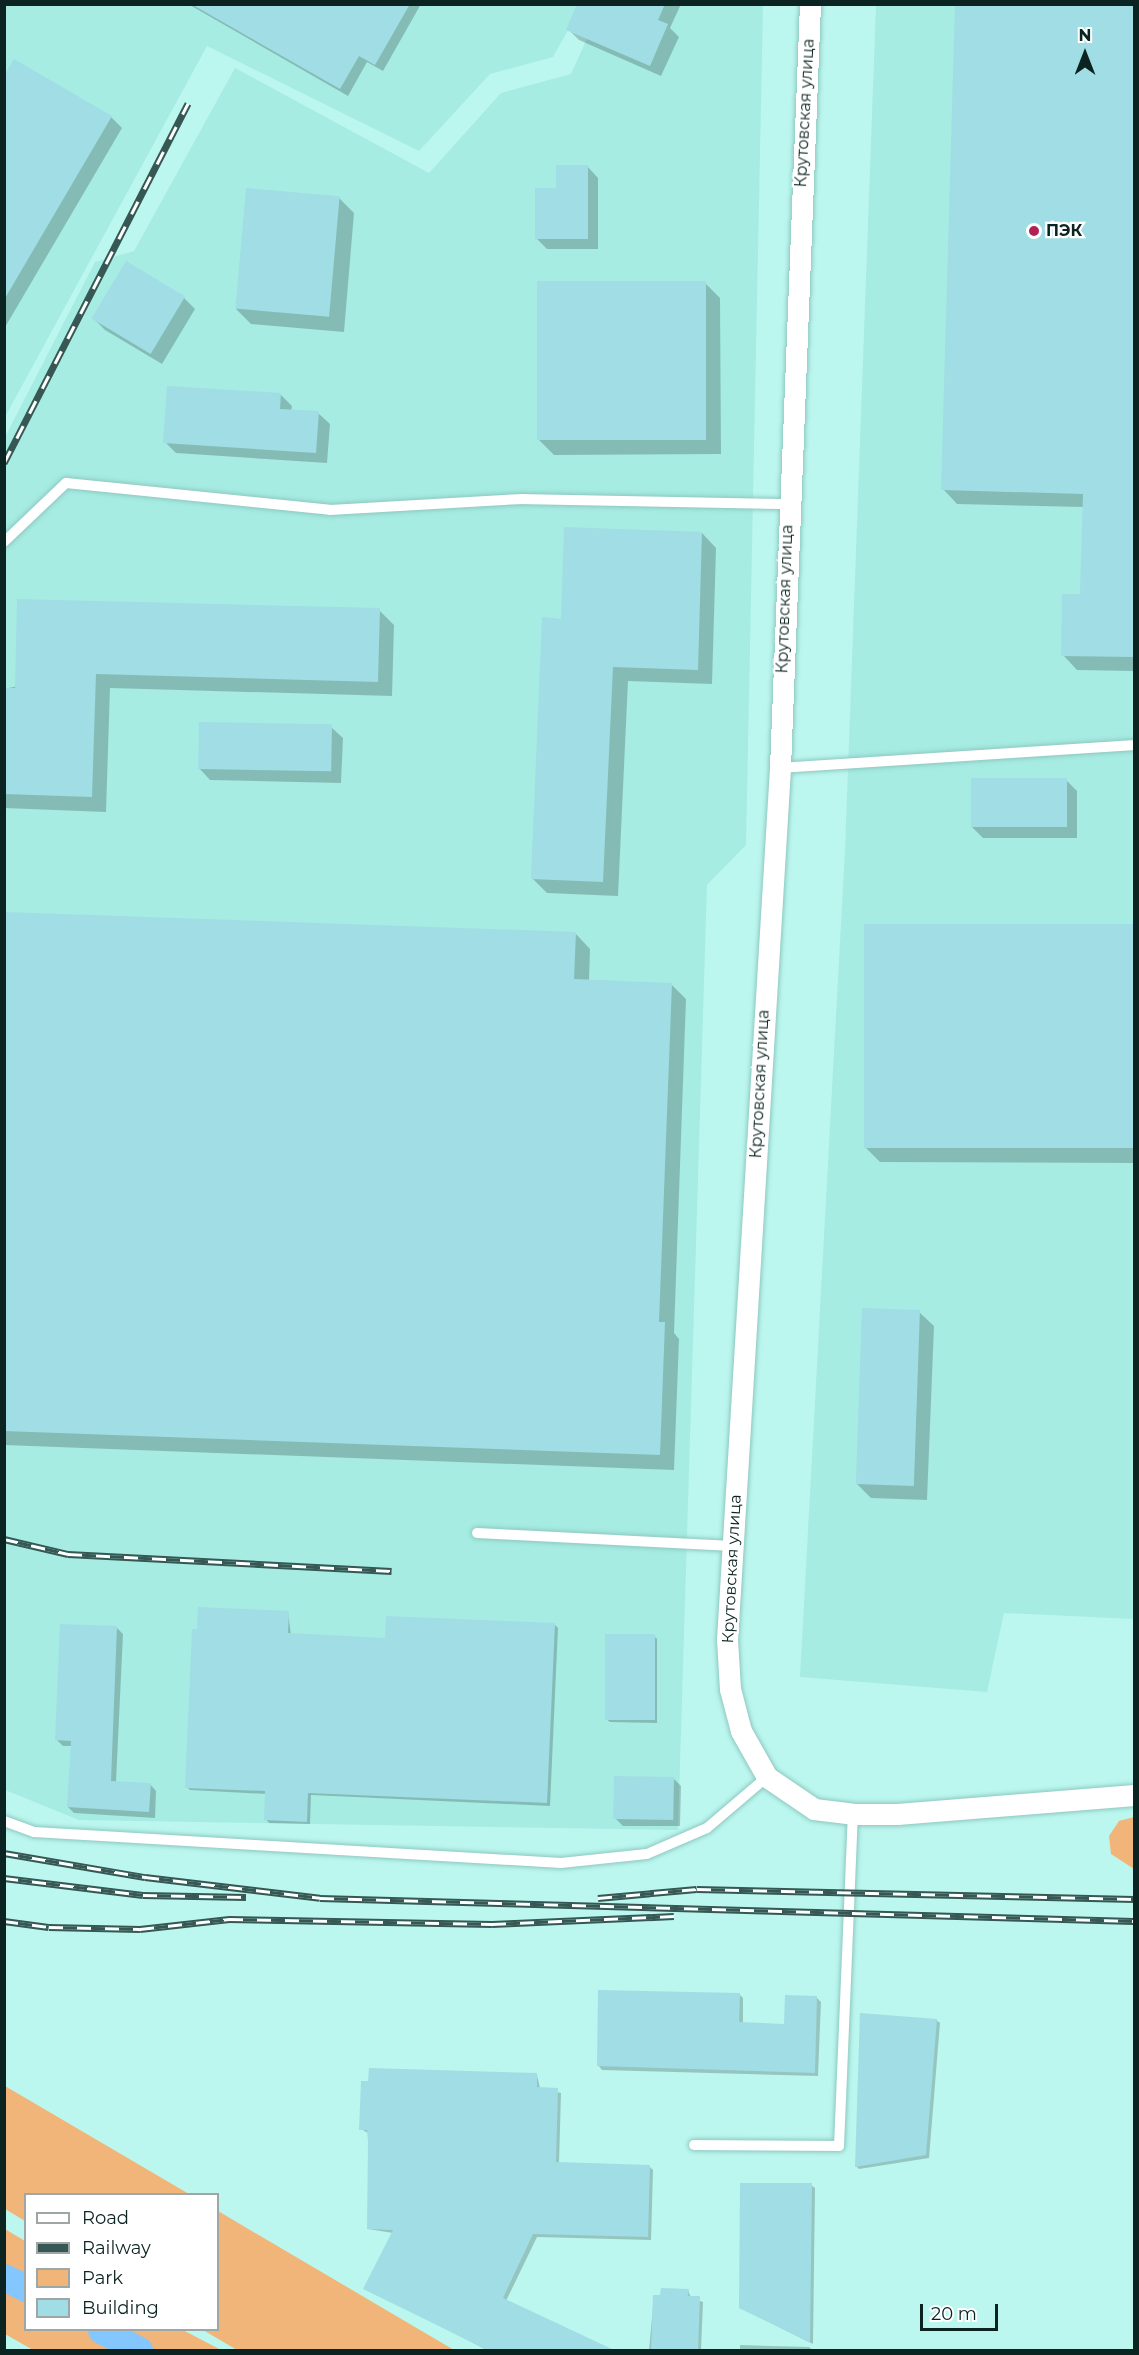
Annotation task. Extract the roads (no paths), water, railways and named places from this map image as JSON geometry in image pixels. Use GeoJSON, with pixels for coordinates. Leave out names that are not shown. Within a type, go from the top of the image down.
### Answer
{"type":"FeatureCollection","features":[{"type":"Feature","properties":{"kind":"street","name":"Крутовская улица"},"geometry":{"type":"LineString","coordinates":[[810,4],[788,504],[780,768],[733,1546],[728,1639],[730,1689],[741,1731],[767,1777],[814,1809],[853,1814],[1134,1795]]}},
{"type":"Feature","properties":{"kind":"lane"},"geometry":{"type":"LineString","coordinates":[[4,542],[66,483],[330,510],[523,499],[788,504]]}},
{"type":"Feature","properties":{"kind":"lane"},"geometry":{"type":"LineString","coordinates":[[780,768],[1134,745]]}},
{"type":"Feature","properties":{"kind":"lane"},"geometry":{"type":"LineString","coordinates":[[477,1533],[733,1546]]}},
{"type":"Feature","properties":{"kind":"lane"},"geometry":{"type":"LineString","coordinates":[[4,1821],[34,1832],[561,1863],[647,1854],[707,1828],[767,1777]]}},
{"type":"Feature","properties":{"kind":"lane"},"geometry":{"type":"LineString","coordinates":[[694,2145],[839,2146],[853,1814]]}},
{"type":"Feature","properties":{"kind":"waterway"},"geometry":{"type":"LineString","coordinates":[[4,2277],[24,2287]]}},
{"type":"Feature","properties":{"kind":"waterway"},"geometry":{"type":"LineString","coordinates":[[103,2331],[139,2350]]}},
{"type":"Feature","properties":{"kind":"railway"},"geometry":{"type":"LineString","coordinates":[[4,463],[188,103]]}},
{"type":"Feature","properties":{"kind":"railway"},"geometry":{"type":"LineString","coordinates":[[4,1539],[68,1554],[392,1571]]}},
{"type":"Feature","properties":{"kind":"railway"},"geometry":{"type":"LineString","coordinates":[[4,1853],[145,1877],[320,1898],[1134,1921]]}},
{"type":"Feature","properties":{"kind":"railway"},"geometry":{"type":"LineString","coordinates":[[4,1878],[143,1895],[246,1897]]}},
{"type":"Feature","properties":{"kind":"railway"},"geometry":{"type":"LineString","coordinates":[[598,1898],[697,1889],[1134,1899]]}},
{"type":"Feature","properties":{"kind":"railway"},"geometry":{"type":"LineString","coordinates":[[4,1921],[49,1927],[140,1929],[229,1919],[492,1924],[674,1916]]}},
{"type":"Feature","properties":{"kind":"place","name":"ПЭК"},"geometry":{"type":"Point","coordinates":[1034,231]}}]}
